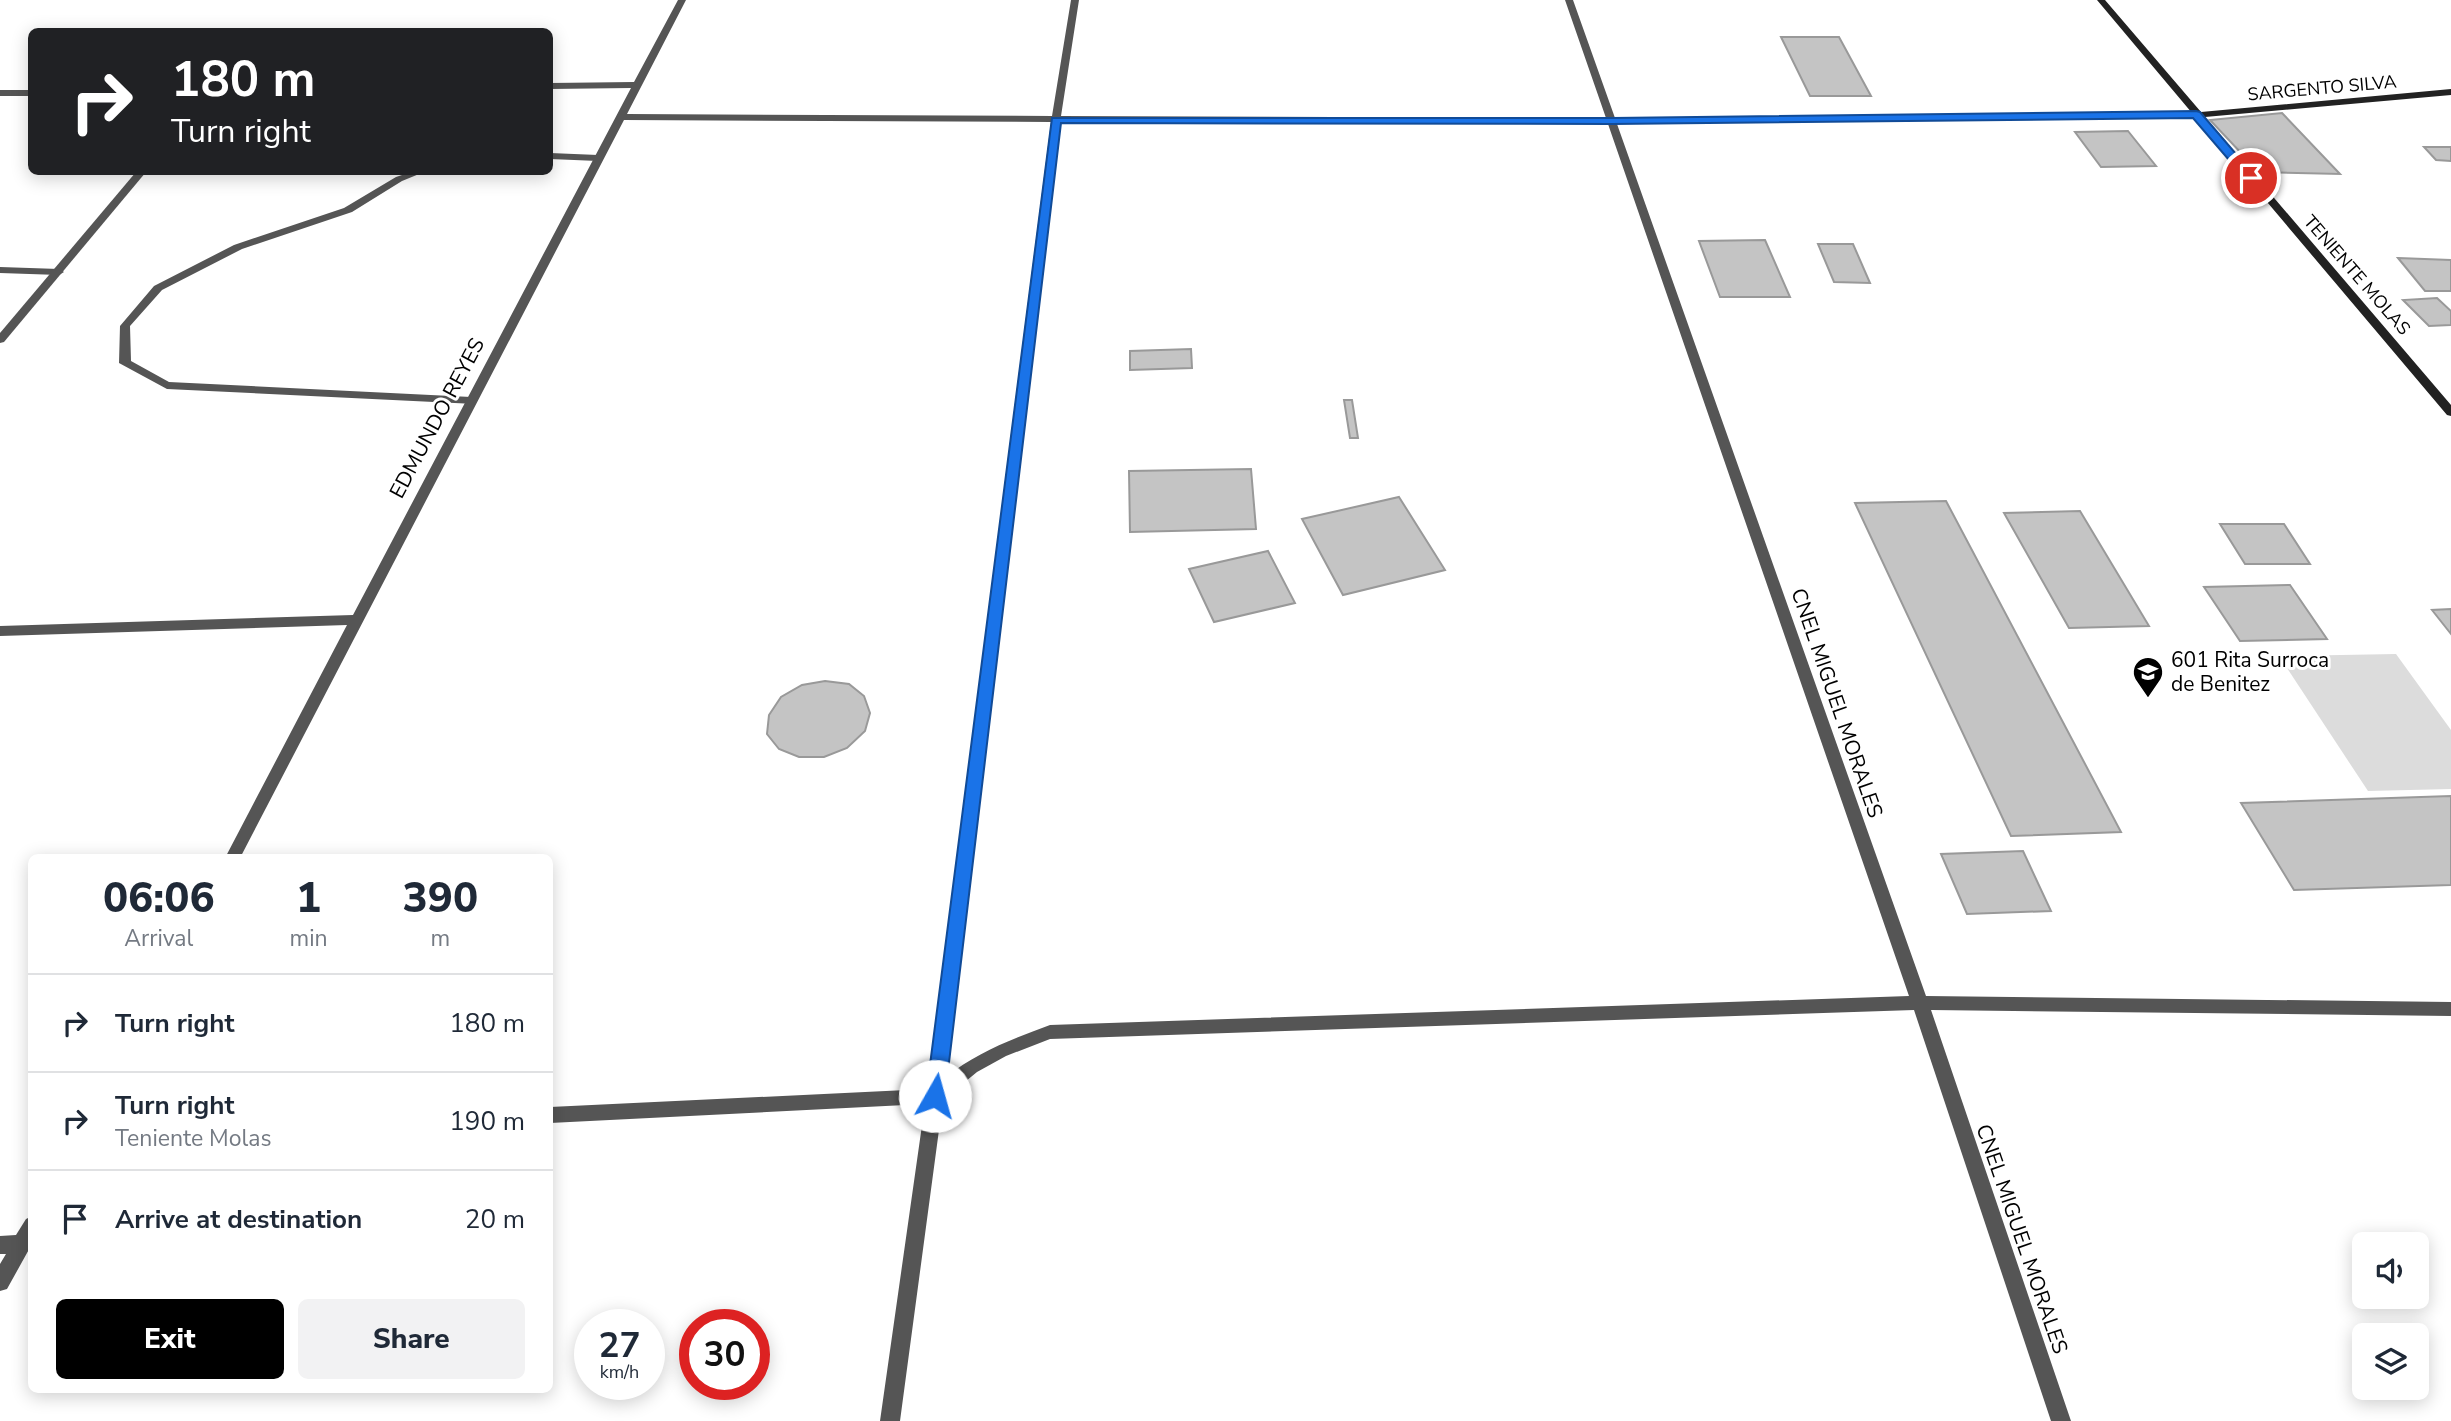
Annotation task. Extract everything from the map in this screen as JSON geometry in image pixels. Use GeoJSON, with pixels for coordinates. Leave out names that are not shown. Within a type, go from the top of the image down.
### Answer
{"type":"FeatureCollection","features":[{"type":"Feature","properties":{"kind":"street","name":"EDMUNDO REYES"},"geometry":{"type":"LineString","coordinates":[[234,854],[682,0]]}},
{"type":"Feature","properties":{"kind":"street"},"geometry":{"type":"LineString","coordinates":[[890,1421],[935,1096],[1056,120],[1075,0]]}},
{"type":"Feature","properties":{"kind":"street","name":"CNEL MIGUEL MORALES"},"geometry":{"type":"LineString","coordinates":[[1569,0],[1920,1003],[2061,1421]]}},
{"type":"Feature","properties":{"kind":"street","name":"TENIENTE MOLAS"},"geometry":{"type":"LineString","coordinates":[[2101,0],[2451,412]]}},
{"type":"Feature","properties":{"kind":"street"},"geometry":{"type":"LineString","coordinates":[[553,86],[638,85]]}},
{"type":"Feature","properties":{"kind":"street","name":"SARGENTO SILVA"},"geometry":{"type":"LineString","coordinates":[[2196,115],[2451,92]]}},
{"type":"Feature","properties":{"kind":"street"},"geometry":{"type":"LineString","coordinates":[[0,93],[28,93]]}},
{"type":"Feature","properties":{"kind":"street"},"geometry":{"type":"LineString","coordinates":[[620,117],[1612,121],[2196,115]]}},
{"type":"Feature","properties":{"kind":"street"},"geometry":{"type":"LineString","coordinates":[[553,156],[598,158]]}},
{"type":"Feature","properties":{"kind":"street"},"geometry":{"type":"LineString","coordinates":[[0,340],[139,175]]}},
{"type":"Feature","properties":{"kind":"street"},"geometry":{"type":"LineString","coordinates":[[410,175],[348,210],[238,247],[158,288],[125,326],[125,363],[167,385],[471,401]]}},
{"type":"Feature","properties":{"kind":"street"},"geometry":{"type":"LineString","coordinates":[[0,270],[59,272]]}},
{"type":"Feature","properties":{"kind":"street"},"geometry":{"type":"LineString","coordinates":[[0,631],[356,620]]}},
{"type":"Feature","properties":{"kind":"street"},"geometry":{"type":"LineString","coordinates":[[553,1115],[935,1096],[971,1067],[1000,1051],[1050,1032],[1920,1003],[2451,1009]]}},
{"type":"Feature","properties":{"kind":"street"},"geometry":{"type":"LineString","coordinates":[[0,1282],[28,1231]]}},
{"type":"Feature","properties":{"kind":"street"},"geometry":{"type":"LineString","coordinates":[[0,1245],[19,1244]]}},
{"type":"Feature","properties":{"kind":"shaded area"},"geometry":{"type":"Polygon","coordinates":[[[2396,654],[2451,730],[2451,789],[2368,791],[2279,656],[2396,654]]]}},
{"type":"Feature","properties":{"kind":"building"},"geometry":{"type":"Polygon","coordinates":[[[1781,37],[1839,37],[1871,96],[1810,96],[1781,37]]]}},
{"type":"Feature","properties":{"kind":"building"},"geometry":{"type":"Polygon","coordinates":[[[2282,113],[2340,174],[2259,172],[2210,120],[2282,113]]]}},
{"type":"Feature","properties":{"kind":"building"},"geometry":{"type":"Polygon","coordinates":[[[2128,131],[2156,166],[2101,167],[2075,132],[2128,131]]]}},
{"type":"Feature","properties":{"kind":"building"},"geometry":{"type":"Polygon","coordinates":[[[2424,147],[2451,147],[2451,161],[2436,160],[2424,147]]]}},
{"type":"Feature","properties":{"kind":"building"},"geometry":{"type":"Polygon","coordinates":[[[1765,240],[1790,297],[1720,297],[1699,241],[1765,240]]]}},
{"type":"Feature","properties":{"kind":"building"},"geometry":{"type":"Polygon","coordinates":[[[1818,244],[1853,244],[1870,283],[1834,282],[1818,244]]]}},
{"type":"Feature","properties":{"kind":"building"},"geometry":{"type":"Polygon","coordinates":[[[2398,258],[2451,260],[2451,291],[2425,291],[2398,258]]]}},
{"type":"Feature","properties":{"kind":"building"},"geometry":{"type":"Polygon","coordinates":[[[2437,298],[2451,311],[2451,325],[2429,326],[2403,300],[2437,298]]]}},
{"type":"Feature","properties":{"kind":"building"},"geometry":{"type":"Polygon","coordinates":[[[1191,349],[1192,368],[1130,370],[1130,351],[1191,349]]]}},
{"type":"Feature","properties":{"kind":"building"},"geometry":{"type":"Polygon","coordinates":[[[1344,400],[1352,400],[1358,438],[1350,438],[1344,400]]]}},
{"type":"Feature","properties":{"kind":"building"},"geometry":{"type":"Polygon","coordinates":[[[1251,469],[1256,529],[1130,532],[1129,471],[1251,469]]]}},
{"type":"Feature","properties":{"kind":"building"},"geometry":{"type":"Polygon","coordinates":[[[1399,497],[1445,570],[1343,595],[1302,519],[1399,497]]]}},
{"type":"Feature","properties":{"kind":"building"},"geometry":{"type":"Polygon","coordinates":[[[1946,501],[2121,832],[2011,836],[1855,503],[1946,501]]]}},
{"type":"Feature","properties":{"kind":"building"},"geometry":{"type":"Polygon","coordinates":[[[2080,511],[2149,626],[2069,628],[2004,513],[2080,511]]]}},
{"type":"Feature","properties":{"kind":"building"},"geometry":{"type":"Polygon","coordinates":[[[2220,524],[2284,524],[2310,564],[2245,564],[2220,524]]]}},
{"type":"Feature","properties":{"kind":"building"},"geometry":{"type":"Polygon","coordinates":[[[1268,551],[1295,603],[1214,622],[1189,569],[1268,551]]]}},
{"type":"Feature","properties":{"kind":"building"},"geometry":{"type":"Polygon","coordinates":[[[2290,585],[2327,639],[2240,641],[2204,587],[2290,585]]]}},
{"type":"Feature","properties":{"kind":"building"},"geometry":{"type":"Polygon","coordinates":[[[2451,609],[2451,634],[2432,610],[2451,609]]]}},
{"type":"Feature","properties":{"kind":"building"},"geometry":{"type":"Polygon","coordinates":[[[825,681],[849,684],[864,696],[870,713],[865,731],[847,748],[824,757],[799,757],[779,749],[767,734],[769,715],[781,697],[802,685],[825,681]]]}},
{"type":"Feature","properties":{"kind":"building"},"geometry":{"type":"Polygon","coordinates":[[[2451,796],[2451,885],[2294,890],[2241,803],[2451,796]]]}},
{"type":"Feature","properties":{"kind":"building"},"geometry":{"type":"Polygon","coordinates":[[[2023,851],[2051,911],[1967,914],[1941,854],[2023,851]]]}},
{"type":"Feature","properties":{"kind":"place","name":"601 Rita Surroca de Benitez"},"geometry":{"type":"Point","coordinates":[2148,699]}},
{"type":"Feature","properties":{"kind":"route"},"geometry":{"type":"LineString","coordinates":[[935,1096],[1056,120],[1612,121],[2196,115],[2251,178]]}}]}
